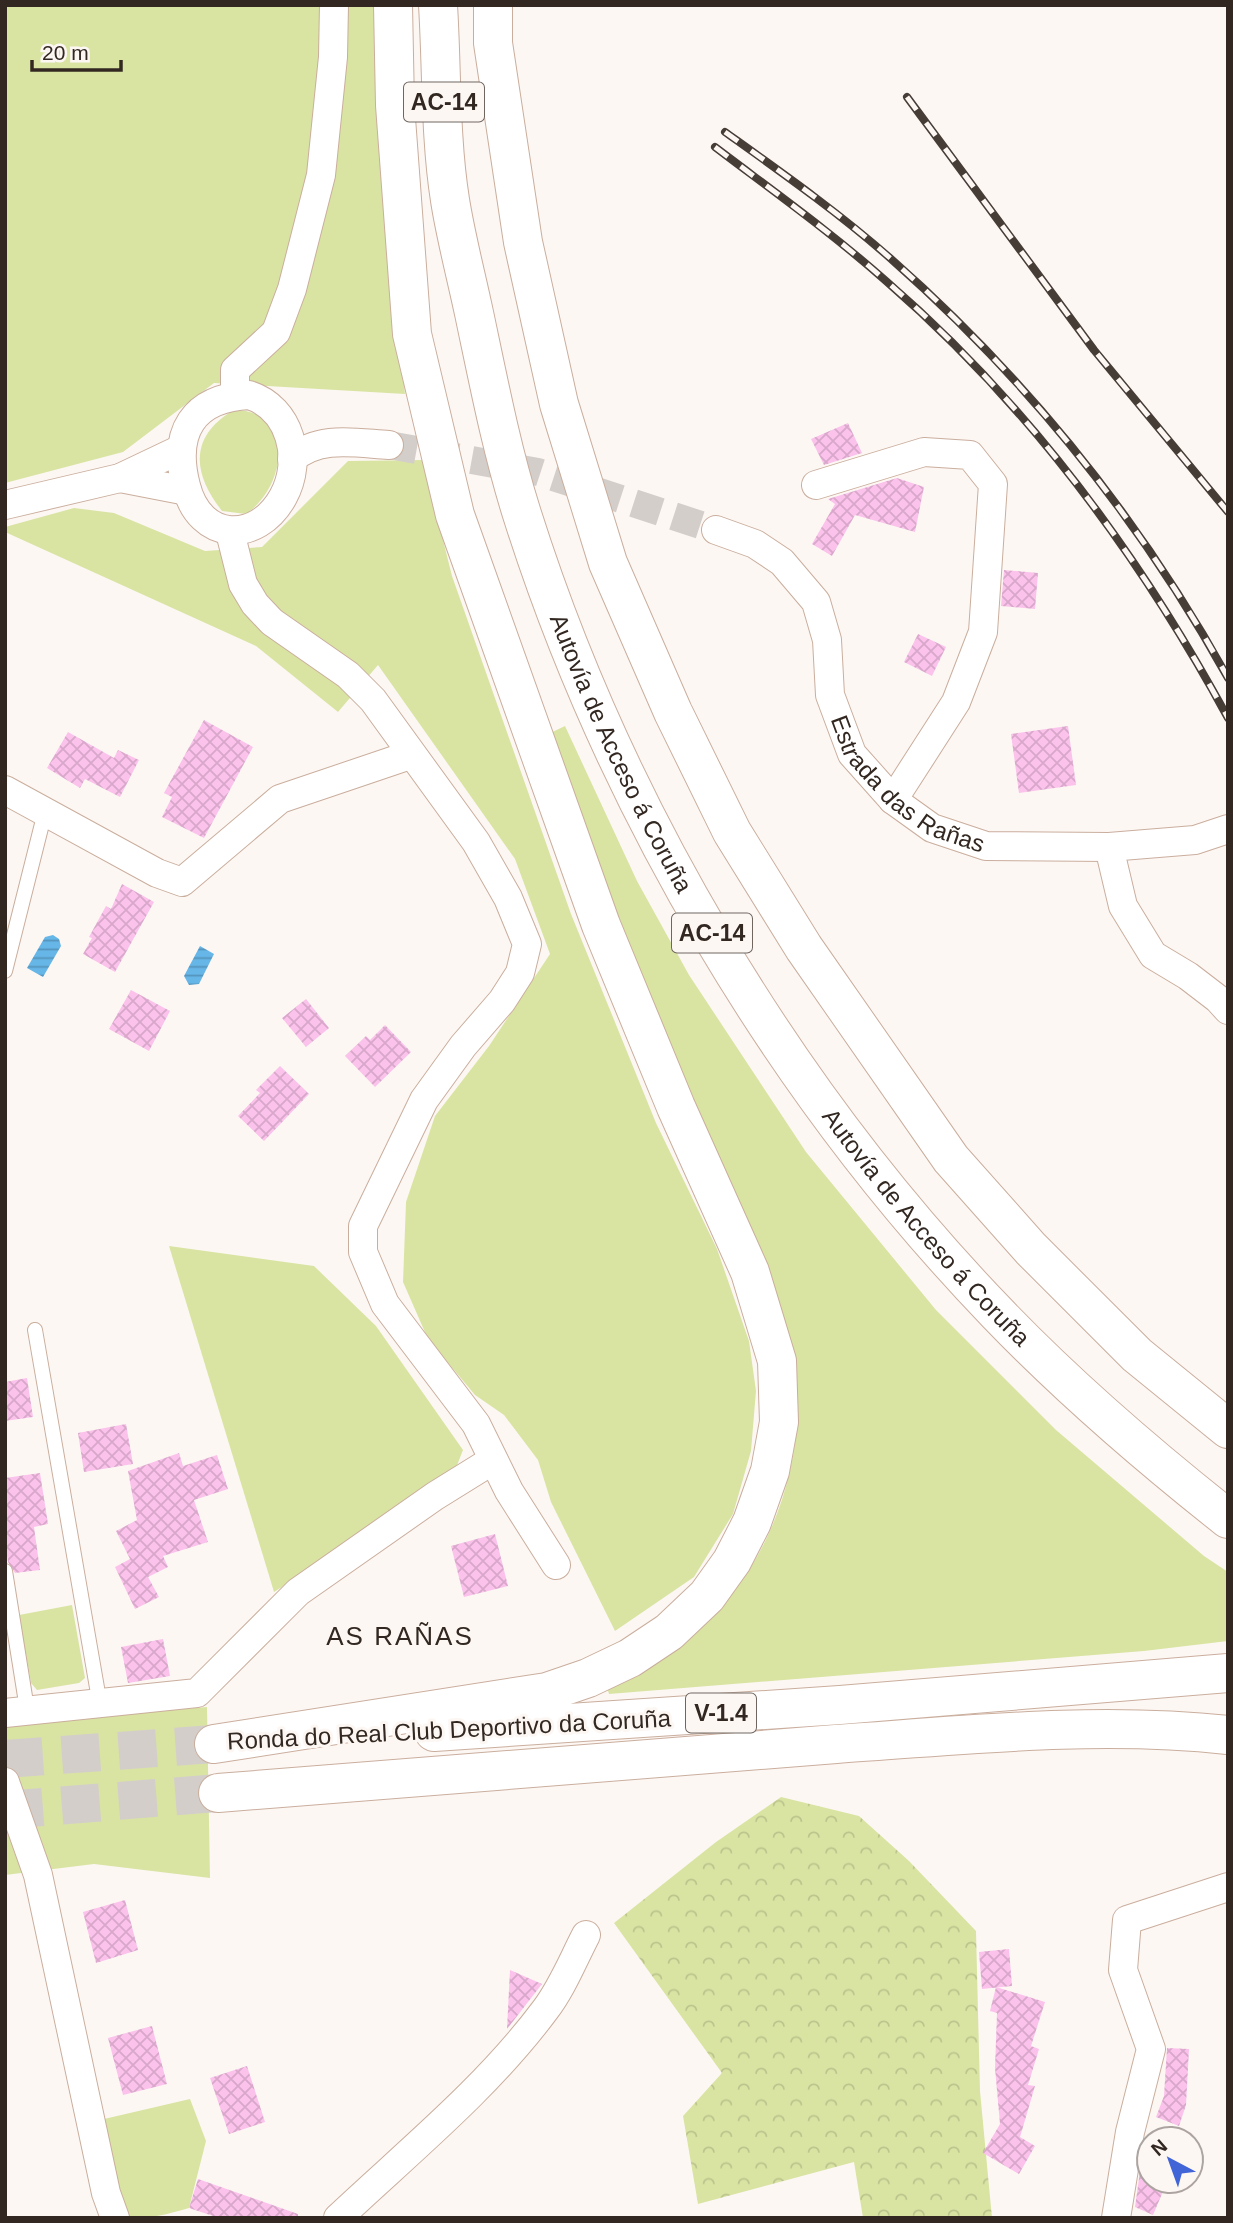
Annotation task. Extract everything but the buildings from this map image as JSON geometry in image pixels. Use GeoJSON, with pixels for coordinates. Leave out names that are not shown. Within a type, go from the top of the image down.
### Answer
{"type":"FeatureCollection","features":[{"type":"Feature","properties":{"kind":"highway","name":"Ronda do Real Club Deportivo da Coruña"},"geometry":{"type":"LineString","coordinates":[[393,5],[395,105],[412,334],[455,515],[601,925],[676,1107],[750,1272],[777,1361],[779,1422],[771,1471],[752,1522],[732,1561],[707,1596],[679,1623],[631,1658],[589,1678],[547,1692],[214,1744],[541,1726],[1228,1673]]}},
{"type":"Feature","properties":{"kind":"highway"},"geometry":{"type":"LineString","coordinates":[[418,5],[419,37],[450,198]]}},
{"type":"Feature","properties":{"kind":"highway","name":"Autovía de Acceso á Coruña"},"geometry":{"type":"LineString","coordinates":[[438,5],[450,198],[520,510],[560,620],[615,754],[675,870],[738,976],[813,1092],[889,1191],[996,1313],[1131,1441],[1228,1519]]}},
{"type":"Feature","properties":{"kind":"highway","name":"AC-14"},"geometry":{"type":"LineString","coordinates":[[493,5],[493,43],[523,242],[559,404],[608,563],[673,712],[732,832],[804,948],[951,1159],[1031,1249],[1138,1354],[1228,1429]]}},
{"type":"Feature","properties":{"kind":"highway","name":"Ronda do Real Club Deportivo da Coruña"},"geometry":{"type":"LineString","coordinates":[[218,1793],[712,1753],[1084,1728],[1177,1729],[1228,1735]]}},
{"type":"Feature","properties":{"kind":"street"},"geometry":{"type":"LineString","coordinates":[[235,396],[235,370],[276,332],[292,289],[321,175],[333,57],[334,5]]}},
{"type":"Feature","properties":{"kind":"street"},"geometry":{"type":"LineString","coordinates":[[249,395],[266,400],[279,411],[284,422],[292,440],[292,458],[284,496],[270,513],[251,526],[230,532],[216,529],[187,491],[181,469],[181,449],[186,430],[194,416],[212,402],[249,395]]}},
{"type":"Feature","properties":{"kind":"street"},"geometry":{"type":"LineString","coordinates":[[284,422],[336,442]]}},
{"type":"Feature","properties":{"kind":"street"},"geometry":{"type":"LineString","coordinates":[[292,458],[306,446],[336,442],[390,445]]}},
{"type":"Feature","properties":{"kind":"street"},"geometry":{"type":"LineString","coordinates":[[5,505],[120,478],[181,449]]}},
{"type":"Feature","properties":{"kind":"street"},"geometry":{"type":"LineString","coordinates":[[817,485],[924,452],[970,455],[993,484],[984,632],[956,702],[893,800]]}},
{"type":"Feature","properties":{"kind":"street"},"geometry":{"type":"LineString","coordinates":[[120,478],[187,491]]}},
{"type":"Feature","properties":{"kind":"street","name":"Estrada das Rañas"},"geometry":{"type":"LineString","coordinates":[[716,530],[755,544],[782,562],[816,602],[827,640],[830,695],[852,754],[893,800],[932,828],[986,846],[1109,847],[1195,840],[1228,829]]}},
{"type":"Feature","properties":{"kind":"street"},"geometry":{"type":"LineString","coordinates":[[230,532],[243,584],[255,604],[272,622],[348,676],[373,700],[410,755],[476,842],[508,898],[527,944],[520,973],[502,1001],[463,1046],[424,1100],[363,1226],[363,1252],[385,1304],[476,1424],[493,1460],[556,1565]]}},
{"type":"Feature","properties":{"kind":"street"},"geometry":{"type":"LineString","coordinates":[[5,790],[157,873],[182,883],[280,799],[410,755]]}},
{"type":"Feature","properties":{"kind":"street"},"geometry":{"type":"LineString","coordinates":[[1109,847],[1123,906],[1153,955],[1188,976],[1228,1010]]}},
{"type":"Feature","properties":{"kind":"street"},"geometry":{"type":"LineString","coordinates":[[16,1711],[100,1705],[197,1693],[298,1591],[435,1496],[493,1460]]}},
{"type":"Feature","properties":{"kind":"street"},"geometry":{"type":"LineString","coordinates":[[5,1783],[38,1875],[106,2193],[115,2218]]}},
{"type":"Feature","properties":{"kind":"street"},"geometry":{"type":"LineString","coordinates":[[1116,2218],[1130,2132],[1151,2049],[1123,1970],[1127,1920],[1228,1887]]}},
{"type":"Feature","properties":{"kind":"street"},"geometry":{"type":"LineString","coordinates":[[338,2218],[468,2095],[509,2052],[546,2009],[586,1935]]}},
{"type":"Feature","properties":{"kind":"lane"},"geometry":{"type":"LineString","coordinates":[[5,971],[45,811]]}},
{"type":"Feature","properties":{"kind":"lane"},"geometry":{"type":"LineString","coordinates":[[35,1330],[100,1705]]}},
{"type":"Feature","properties":{"kind":"lane"},"geometry":{"type":"LineString","coordinates":[[5,1571],[16,1711]]}},
{"type":"Feature","properties":{"kind":"green space"},"geometry":{"type":"Polygon","coordinates":[[[5,5],[380,5],[386,191],[405,394],[214,383],[123,452],[5,483],[5,5]]]}},
{"type":"Feature","properties":{"kind":"green space"},"geometry":{"type":"Polygon","coordinates":[[[234,410],[254,413],[268,422],[276,436],[279,452],[277,469],[270,486],[260,501],[246,514],[222,511],[205,483],[201,469],[200,456],[209,431],[234,410]]]}},
{"type":"Feature","properties":{"kind":"green space"},"geometry":{"type":"Polygon","coordinates":[[[423,460],[452,576],[571,914],[656,1123],[717,1249],[749,1341],[756,1391],[751,1451],[733,1514],[694,1577],[615,1631],[551,1502],[538,1460],[504,1415],[475,1395],[428,1339],[403,1282],[406,1202],[435,1116],[489,1046],[550,954],[515,859],[378,665],[338,712],[256,646],[5,532],[5,527],[74,508],[114,513],[205,551],[262,547],[348,461],[423,460]]]}},
{"type":"Feature","properties":{"kind":"green space"},"geometry":{"type":"Polygon","coordinates":[[[565,726],[637,881],[689,975],[806,1152],[936,1310],[1056,1430],[1204,1556],[1228,1572],[1228,1641],[1144,1651],[609,1694],[607,1687],[670,1650],[713,1615],[752,1565],[768,1536],[789,1476],[798,1404],[790,1349],[625,953],[546,735],[565,726]]]}},
{"type":"Feature","properties":{"kind":"green space"},"geometry":{"type":"Polygon","coordinates":[[[169,1246],[314,1266],[376,1326],[463,1450],[452,1478],[274,1592],[169,1246]]]}},
{"type":"Feature","properties":{"kind":"green space"},"geometry":{"type":"Polygon","coordinates":[[[72,1605],[85,1678],[79,1683],[37,1690],[31,1683],[19,1615],[72,1605]]]}},
{"type":"Feature","properties":{"kind":"green space"},"geometry":{"type":"Polygon","coordinates":[[[207,1707],[210,1878],[94,1864],[5,1875],[5,1724],[207,1707]]]}},
{"type":"Feature","properties":{"kind":"green space"},"geometry":{"type":"Polygon","coordinates":[[[781,1797],[859,1816],[909,1861],[976,1931],[980,2091],[992,2218],[863,2218],[854,2162],[698,2204],[683,2116],[722,2073],[614,1923],[716,1842],[781,1797]]]}},
{"type":"Feature","properties":{"kind":"green space"},"geometry":{"type":"Polygon","coordinates":[[[190,2099],[206,2141],[189,2208],[138,2218],[124,2214],[104,2119],[190,2099]]]}},
{"type":"Feature","properties":{"kind":"water"},"geometry":{"type":"Polygon","coordinates":[[[53,935],[59,939],[61,946],[43,977],[27,968],[45,937],[53,935]]]}},
{"type":"Feature","properties":{"kind":"water"},"geometry":{"type":"Polygon","coordinates":[[[200,946],[214,954],[199,984],[189,985],[184,976],[200,946]]]}},
{"type":"Feature","properties":{"kind":"tunnel"},"geometry":{"type":"LineString","coordinates":[[389,445],[538,472],[716,530]]}},
{"type":"Feature","properties":{"kind":"tunnel"},"geometry":{"type":"LineString","coordinates":[[5,1759],[214,1744]]}},
{"type":"Feature","properties":{"kind":"tunnel"},"geometry":{"type":"LineString","coordinates":[[5,1810],[218,1793]]}},
{"type":"Feature","properties":{"kind":"railway"},"geometry":{"type":"LineString","coordinates":[[907,97],[1094,350],[1228,512]]}},
{"type":"Feature","properties":{"kind":"railway"},"geometry":{"type":"LineString","coordinates":[[725,132],[870,241],[987,351],[1077,453],[1118,507],[1194,619],[1228,678]]}},
{"type":"Feature","properties":{"kind":"railway"},"geometry":{"type":"LineString","coordinates":[[715,147],[866,263],[938,328],[1033,430],[1118,540],[1194,657],[1228,718]]}},
{"type":"Feature","properties":{"kind":"district","name":"AS RAÑAS"},"geometry":{"type":"Point","coordinates":[400,1636]}}]}
